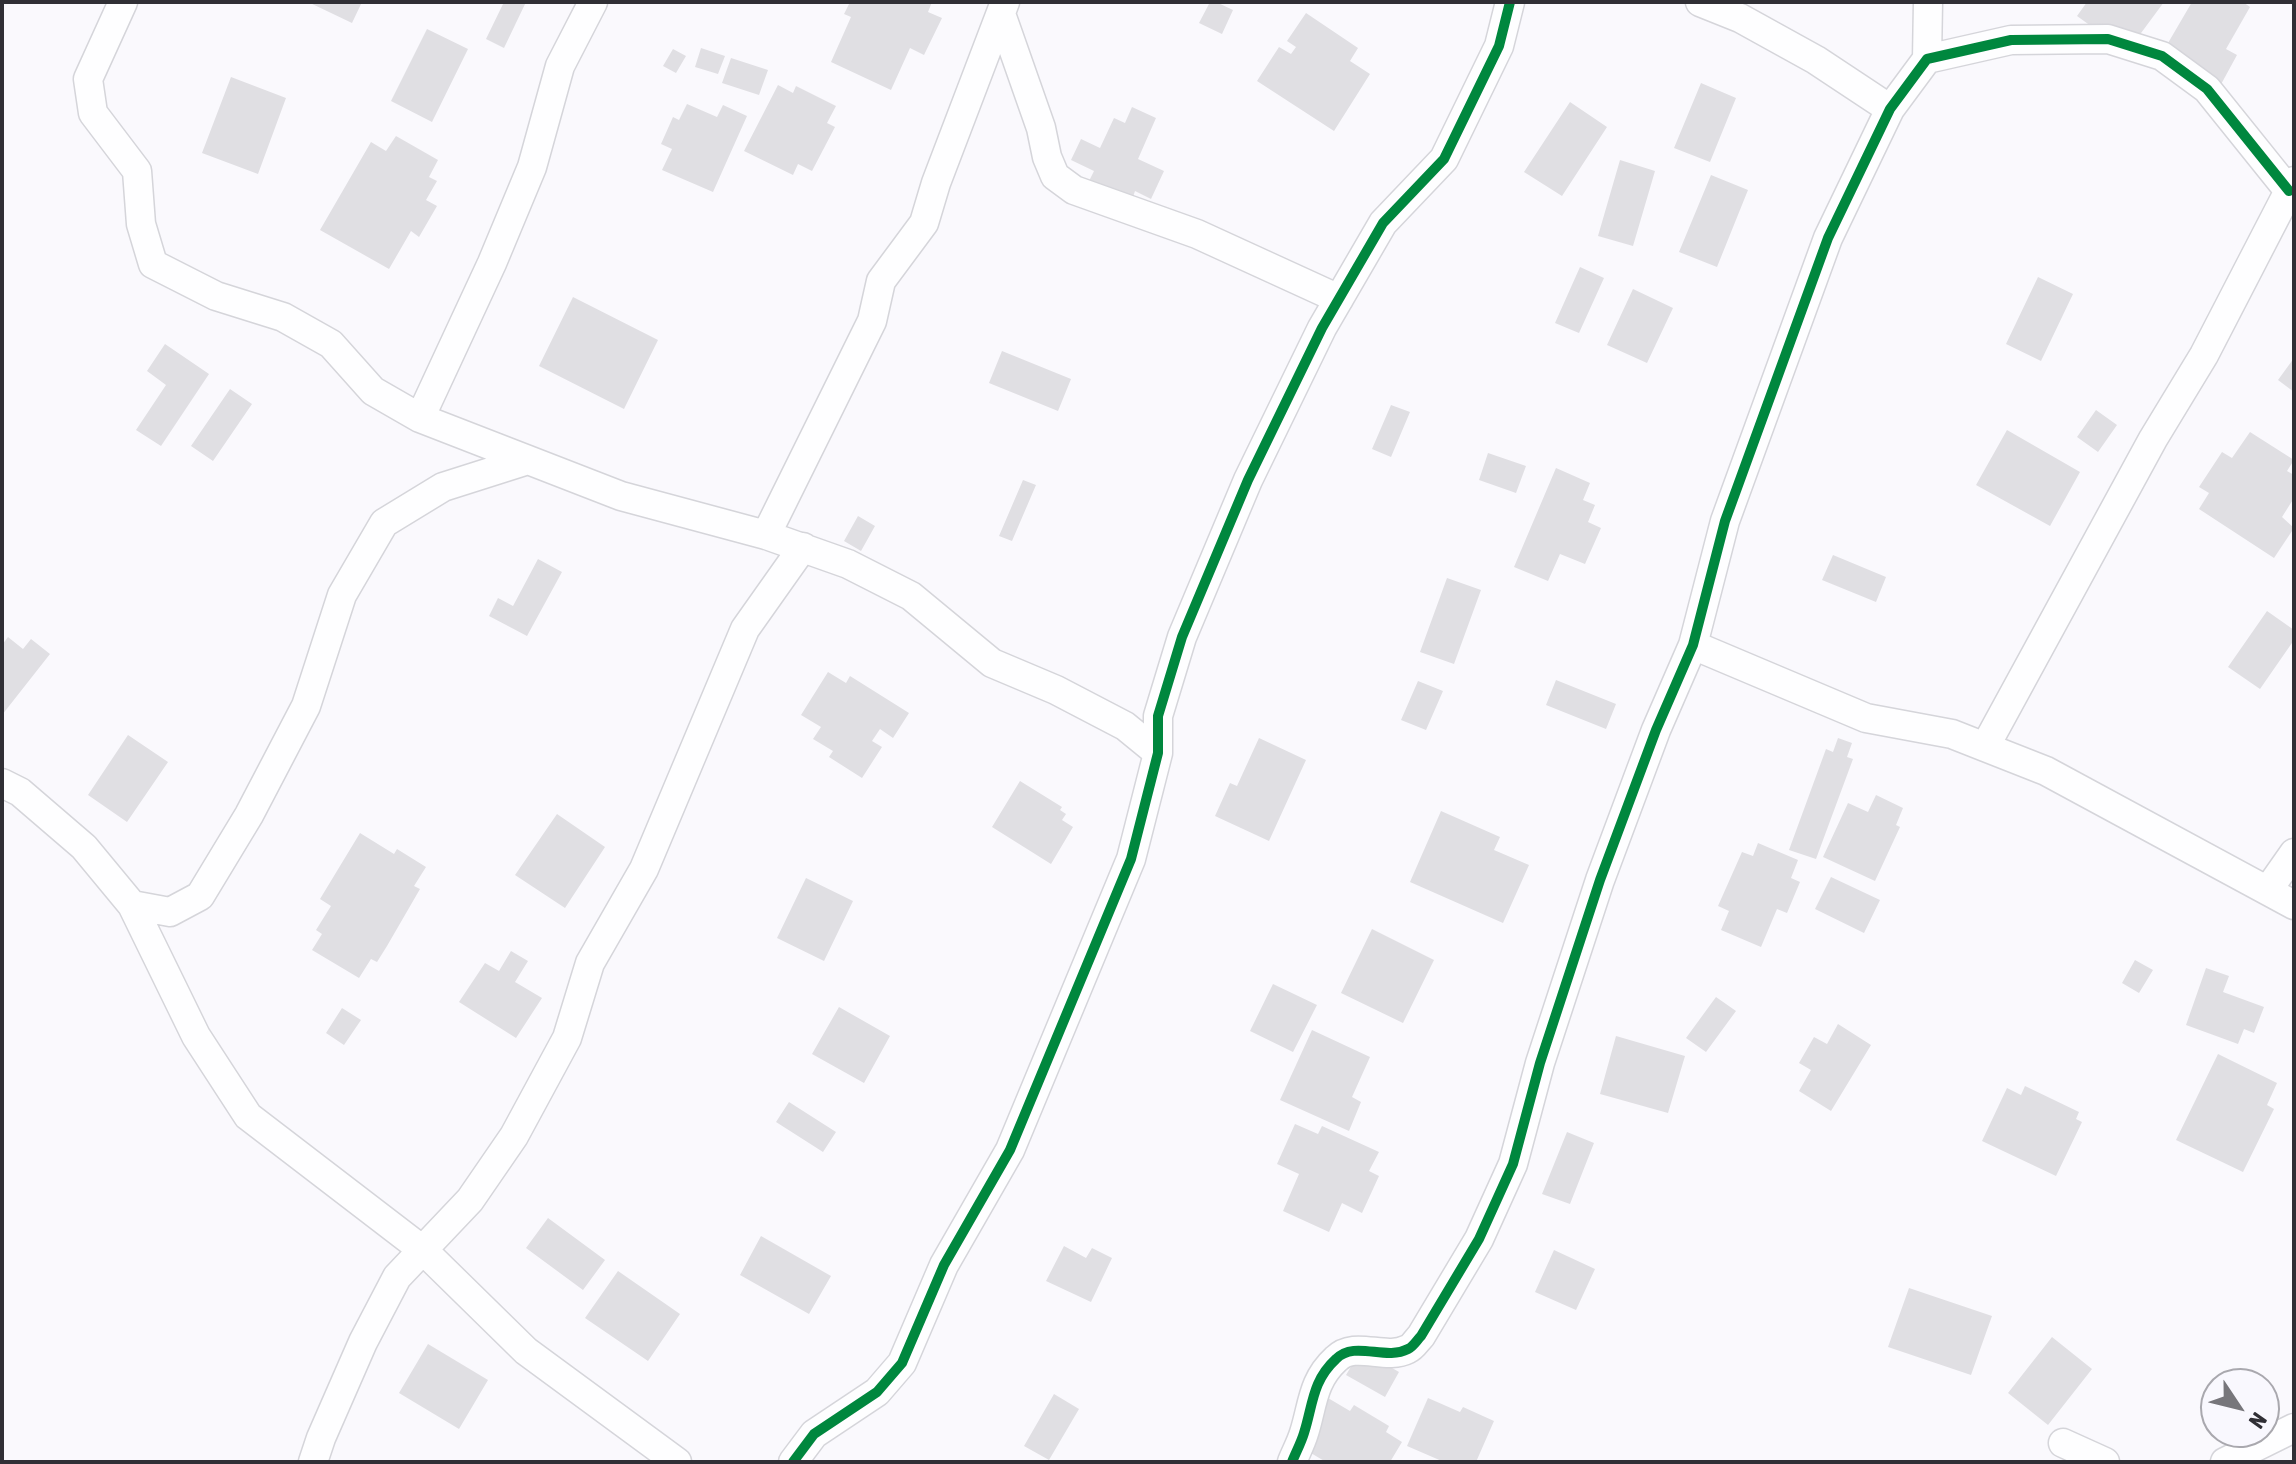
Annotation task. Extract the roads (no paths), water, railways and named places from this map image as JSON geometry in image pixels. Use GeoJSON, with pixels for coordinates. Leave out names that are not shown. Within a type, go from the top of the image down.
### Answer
{"type":"FeatureCollection","features":[{"type":"Feature","properties":{"kind":"street"},"geometry":{"type":"LineString","coordinates":[[123,2],[88,79],[93,113],[137,171],[141,224],[153,264],[216,296],[283,317],[331,344],[373,391],[420,418],[621,496],[766,535],[848,564],[911,596],[992,663],[1056,690],[1125,726],[1158,753]]}},
{"type":"Feature","properties":{"kind":"street"},"geometry":{"type":"LineString","coordinates":[[420,418],[492,263],[532,167],[560,66],[593,2]]}},
{"type":"Feature","properties":{"kind":"street"},"geometry":{"type":"LineString","coordinates":[[793,1462],[814,1434],[877,1392],[902,1363],[944,1265],[1010,1150],[1131,859],[1158,753],[1158,716],[1182,637],[1248,480],[1322,328],[1383,223],[1444,159],[1499,46],[1510,2]]}},
{"type":"Feature","properties":{"kind":"street"},"geometry":{"type":"LineString","coordinates":[[1700,2],[1740,18],[1816,60],[1890,109]]}},
{"type":"Feature","properties":{"kind":"street"},"geometry":{"type":"LineString","coordinates":[[1292,1462],[1304,1432],[1310,1402],[1319,1382],[1337,1357],[1356,1349],[1384,1354],[1409,1349],[1429,1323],[1479,1239],[1513,1164],[1540,1063],[1600,880],[1656,730],[1693,645],[1725,521],[1828,238],[1890,109],[1927,59],[1928,2]]}},
{"type":"Feature","properties":{"kind":"street"},"geometry":{"type":"LineString","coordinates":[[1003,8],[1055,176],[1074,190],[1197,234],[1339,299]]}},
{"type":"Feature","properties":{"kind":"street"},"geometry":{"type":"LineString","coordinates":[[766,535],[872,321],[881,281],[924,223],[936,183],[1003,8]]}},
{"type":"Feature","properties":{"kind":"street"},"geometry":{"type":"LineString","coordinates":[[1927,59],[2011,40],[2108,39],[2162,56],[2207,89],[2291,186],[2204,355],[2153,439],[1985,747]]}},
{"type":"Feature","properties":{"kind":"street"},"geometry":{"type":"LineString","coordinates":[[132,905],[170,912],[200,896],[249,815],[306,706],[342,595],[384,523],[443,487],[528,460]]}},
{"type":"Feature","properties":{"kind":"street"},"geometry":{"type":"LineString","coordinates":[[313,1462],[321,1438],[397,1277],[470,1200],[522,1122],[567,1038],[590,963],[644,869],[745,629],[803,547]]}},
{"type":"Feature","properties":{"kind":"street"},"geometry":{"type":"LineString","coordinates":[[1693,645],[1866,718],[1952,734],[2046,771],[2294,905]]}},
{"type":"Feature","properties":{"kind":"street"},"geometry":{"type":"LineString","coordinates":[[2,783],[20,792],[84,847],[132,905],[196,1036],[248,1116],[424,1251],[526,1351],[677,1462]]}},
{"type":"Feature","properties":{"kind":"street"},"geometry":{"type":"LineString","coordinates":[[2268,890],[2294,853]]}},
{"type":"Feature","properties":{"kind":"street"},"geometry":{"type":"LineString","coordinates":[[2225,1462],[2294,1428]]}},
{"type":"Feature","properties":{"kind":"street"},"geometry":{"type":"LineString","coordinates":[[2063,1443],[2105,1462]]}}]}
